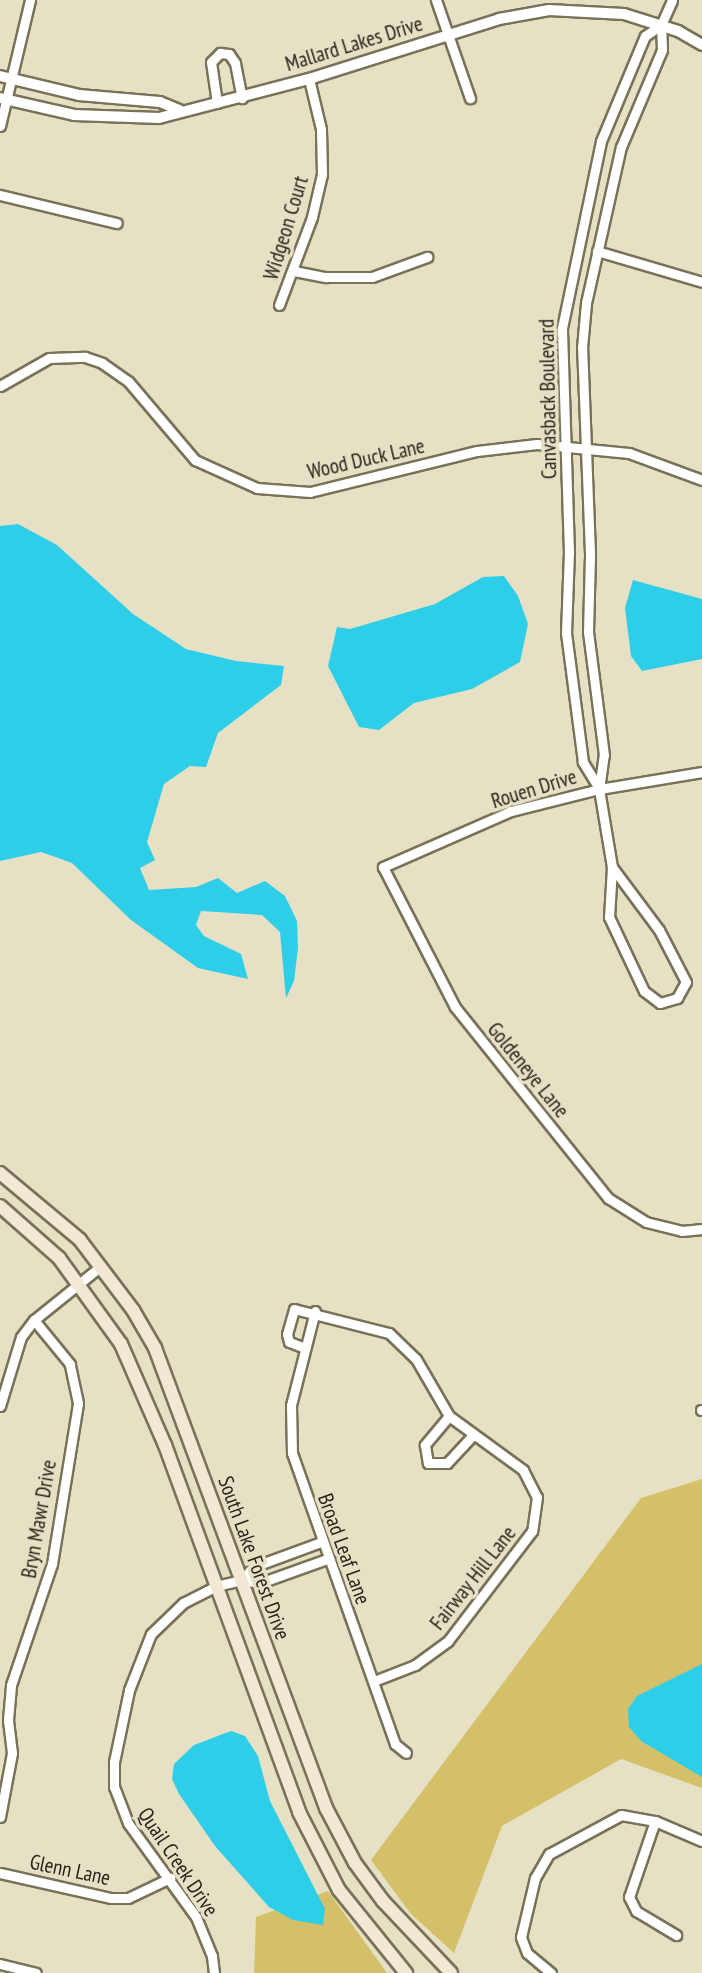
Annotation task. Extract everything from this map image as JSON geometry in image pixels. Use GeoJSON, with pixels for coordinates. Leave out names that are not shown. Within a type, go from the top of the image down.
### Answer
{"type":"FeatureCollection","features":[{"type":"Feature","properties":{"kind":"main road","name":"South Lake Forest Drive"},"geometry":{"type":"LineString","coordinates":[[0,1173],[65,1224],[101,1266],[133,1310],[162,1364],[326,1808],[346,1849],[383,1901],[451,1973]]}},
{"type":"Feature","properties":{"kind":"main road","name":"South Lake Forest Drive"},"geometry":{"type":"LineString","coordinates":[[0,1206],[44,1242],[80,1283],[135,1371],[216,1586],[278,1763],[321,1857],[350,1906],[406,1973]]}},
{"type":"Feature","properties":{"kind":"street"},"geometry":{"type":"LineString","coordinates":[[0,126],[3,99],[12,79],[30,0]]}},
{"type":"Feature","properties":{"kind":"street"},"geometry":{"type":"LineString","coordinates":[[436,0],[470,98]]}},
{"type":"Feature","properties":{"kind":"street","name":"Canvasback Boulevard"},"geometry":{"type":"LineString","coordinates":[[612,867],[659,930],[686,982],[677,998],[660,1003],[644,991],[610,917],[612,867],[599,789],[604,755],[588,632],[582,348],[597,251],[621,147],[662,50],[661,25],[673,0]]}},
{"type":"Feature","properties":{"kind":"street","name":"Mallard Lakes Drive"},"geometry":{"type":"LineString","coordinates":[[3,99],[74,115],[120,119],[159,118],[179,110],[242,98],[309,79],[511,16],[568,9],[614,12],[661,25],[702,45]]}},
{"type":"Feature","properties":{"kind":"street","name":"Canvasback Boulevard"},"geometry":{"type":"LineString","coordinates":[[599,789],[583,762],[566,633],[562,328],[576,247],[611,112],[645,36],[661,25]]}},
{"type":"Feature","properties":{"kind":"street"},"geometry":{"type":"LineString","coordinates":[[217,103],[211,61],[220,53],[229,54],[235,63],[242,98]]}},
{"type":"Feature","properties":{"kind":"street","name":"Mallard Lakes Drive"},"geometry":{"type":"LineString","coordinates":[[0,76],[93,97],[160,102],[179,110]]}},
{"type":"Feature","properties":{"kind":"street","name":"Widgeon Court"},"geometry":{"type":"LineString","coordinates":[[279,305],[294,271],[321,174],[321,129],[309,79]]}},
{"type":"Feature","properties":{"kind":"street"},"geometry":{"type":"LineString","coordinates":[[0,195],[117,223]]}},
{"type":"Feature","properties":{"kind":"street"},"geometry":{"type":"LineString","coordinates":[[597,251],[690,275],[702,282]]}},
{"type":"Feature","properties":{"kind":"street"},"geometry":{"type":"LineString","coordinates":[[294,271],[326,277],[372,277],[426,257]]}},
{"type":"Feature","properties":{"kind":"street","name":"Wood Duck Lane"},"geometry":{"type":"LineString","coordinates":[[2,384],[49,358],[85,357],[102,363],[128,381],[195,460],[234,481],[288,492],[310,492],[477,451],[565,443],[629,453],[702,480]]}},
{"type":"Feature","properties":{"kind":"street","name":"Rouen Drive"},"geometry":{"type":"LineString","coordinates":[[383,867],[511,811],[599,789],[702,772]]}},
{"type":"Feature","properties":{"kind":"street","name":"Goldeneye Lane"},"geometry":{"type":"LineString","coordinates":[[383,867],[455,1007],[608,1198],[646,1222],[682,1231],[702,1229]]}},
{"type":"Feature","properties":{"kind":"street"},"geometry":{"type":"LineString","coordinates":[[0,1406],[15,1348],[34,1320],[101,1266]]}},
{"type":"Feature","properties":{"kind":"street"},"geometry":{"type":"LineString","coordinates":[[305,1348],[289,1342],[289,1316],[294,1309],[315,1311],[371,1325],[404,1345],[449,1416],[472,1436],[447,1464],[428,1463],[425,1445],[449,1416]]}},
{"type":"Feature","properties":{"kind":"street","name":"Broad Leaf Lane"},"geometry":{"type":"LineString","coordinates":[[315,1311],[289,1431],[327,1559],[395,1744],[406,1753]]}},
{"type":"Feature","properties":{"kind":"street","name":"Bryn Mawr Drive"},"geometry":{"type":"LineString","coordinates":[[0,1817],[10,1775],[12,1685],[52,1564],[78,1403],[70,1364],[34,1320]]}},
{"type":"Feature","properties":{"kind":"street","name":"Fairway Hill Lane"},"geometry":{"type":"LineString","coordinates":[[374,1681],[415,1665],[448,1641],[532,1531],[537,1497],[523,1470],[472,1436]]}},
{"type":"Feature","properties":{"kind":"street"},"geometry":{"type":"LineString","coordinates":[[242,1580],[253,1567],[321,1542]]}},
{"type":"Feature","properties":{"kind":"street"},"geometry":{"type":"LineString","coordinates":[[242,1580],[260,1583],[327,1559]]}},
{"type":"Feature","properties":{"kind":"street","name":"Quail Creek Drive"},"geometry":{"type":"LineString","coordinates":[[214,1973],[205,1934],[170,1878],[128,1823],[114,1787],[114,1762],[129,1690],[151,1634],[173,1611],[216,1586],[242,1580]]}},
{"type":"Feature","properties":{"kind":"street"},"geometry":{"type":"LineString","coordinates":[[551,1973],[527,1953],[521,1937],[535,1878],[546,1858],[611,1818],[625,1815],[655,1821],[702,1841]]}},
{"type":"Feature","properties":{"kind":"street"},"geometry":{"type":"LineString","coordinates":[[655,1821],[629,1898],[636,1911],[676,1935]]}},
{"type":"Feature","properties":{"kind":"street","name":"Glenn Lane"},"geometry":{"type":"LineString","coordinates":[[0,1872],[111,1898],[128,1898],[170,1878]]}},
{"type":"Feature","properties":{"kind":"street"},"geometry":{"type":"LineString","coordinates":[[0,1964],[36,1973]]}},
{"type":"Feature","properties":{"kind":"shaded area"},"geometry":{"type":"Polygon","coordinates":[[[702,1479],[702,1788],[621,1759],[502,1826],[454,1953],[411,1914],[371,1860],[641,1498],[702,1479]]]}},
{"type":"Feature","properties":{"kind":"shaded area"},"geometry":{"type":"Polygon","coordinates":[[[328,1891],[387,1973],[254,1973],[256,1917],[328,1891]]]}},
{"type":"Feature","properties":{"kind":"water"},"geometry":{"type":"Polygon","coordinates":[[[18,524],[57,545],[133,614],[186,649],[236,661],[284,666],[281,685],[218,733],[206,767],[190,766],[164,784],[147,842],[155,860],[140,868],[149,890],[196,887],[218,878],[237,893],[265,881],[285,896],[297,921],[298,948],[294,981],[286,998],[280,932],[262,915],[201,911],[196,925],[204,936],[241,954],[248,979],[198,968],[131,920],[72,863],[41,852],[0,861],[0,526],[18,524]]]}},
{"type":"Feature","properties":{"kind":"water"},"geometry":{"type":"Polygon","coordinates":[[[504,576],[518,596],[528,624],[520,662],[472,689],[414,703],[379,730],[359,727],[328,666],[337,627],[350,629],[435,604],[483,577],[504,576]]]}},
{"type":"Feature","properties":{"kind":"water"},"geometry":{"type":"Polygon","coordinates":[[[633,580],[702,599],[702,659],[642,671],[631,656],[625,608],[633,580]]]}},
{"type":"Feature","properties":{"kind":"water"},"geometry":{"type":"Polygon","coordinates":[[[702,1664],[702,1777],[641,1741],[629,1727],[628,1709],[637,1696],[702,1664]]]}},
{"type":"Feature","properties":{"kind":"water"},"geometry":{"type":"Polygon","coordinates":[[[231,1731],[245,1736],[258,1756],[270,1801],[325,1909],[323,1925],[293,1920],[269,1907],[215,1846],[179,1794],[172,1779],[174,1764],[194,1745],[231,1731]]]}}]}
